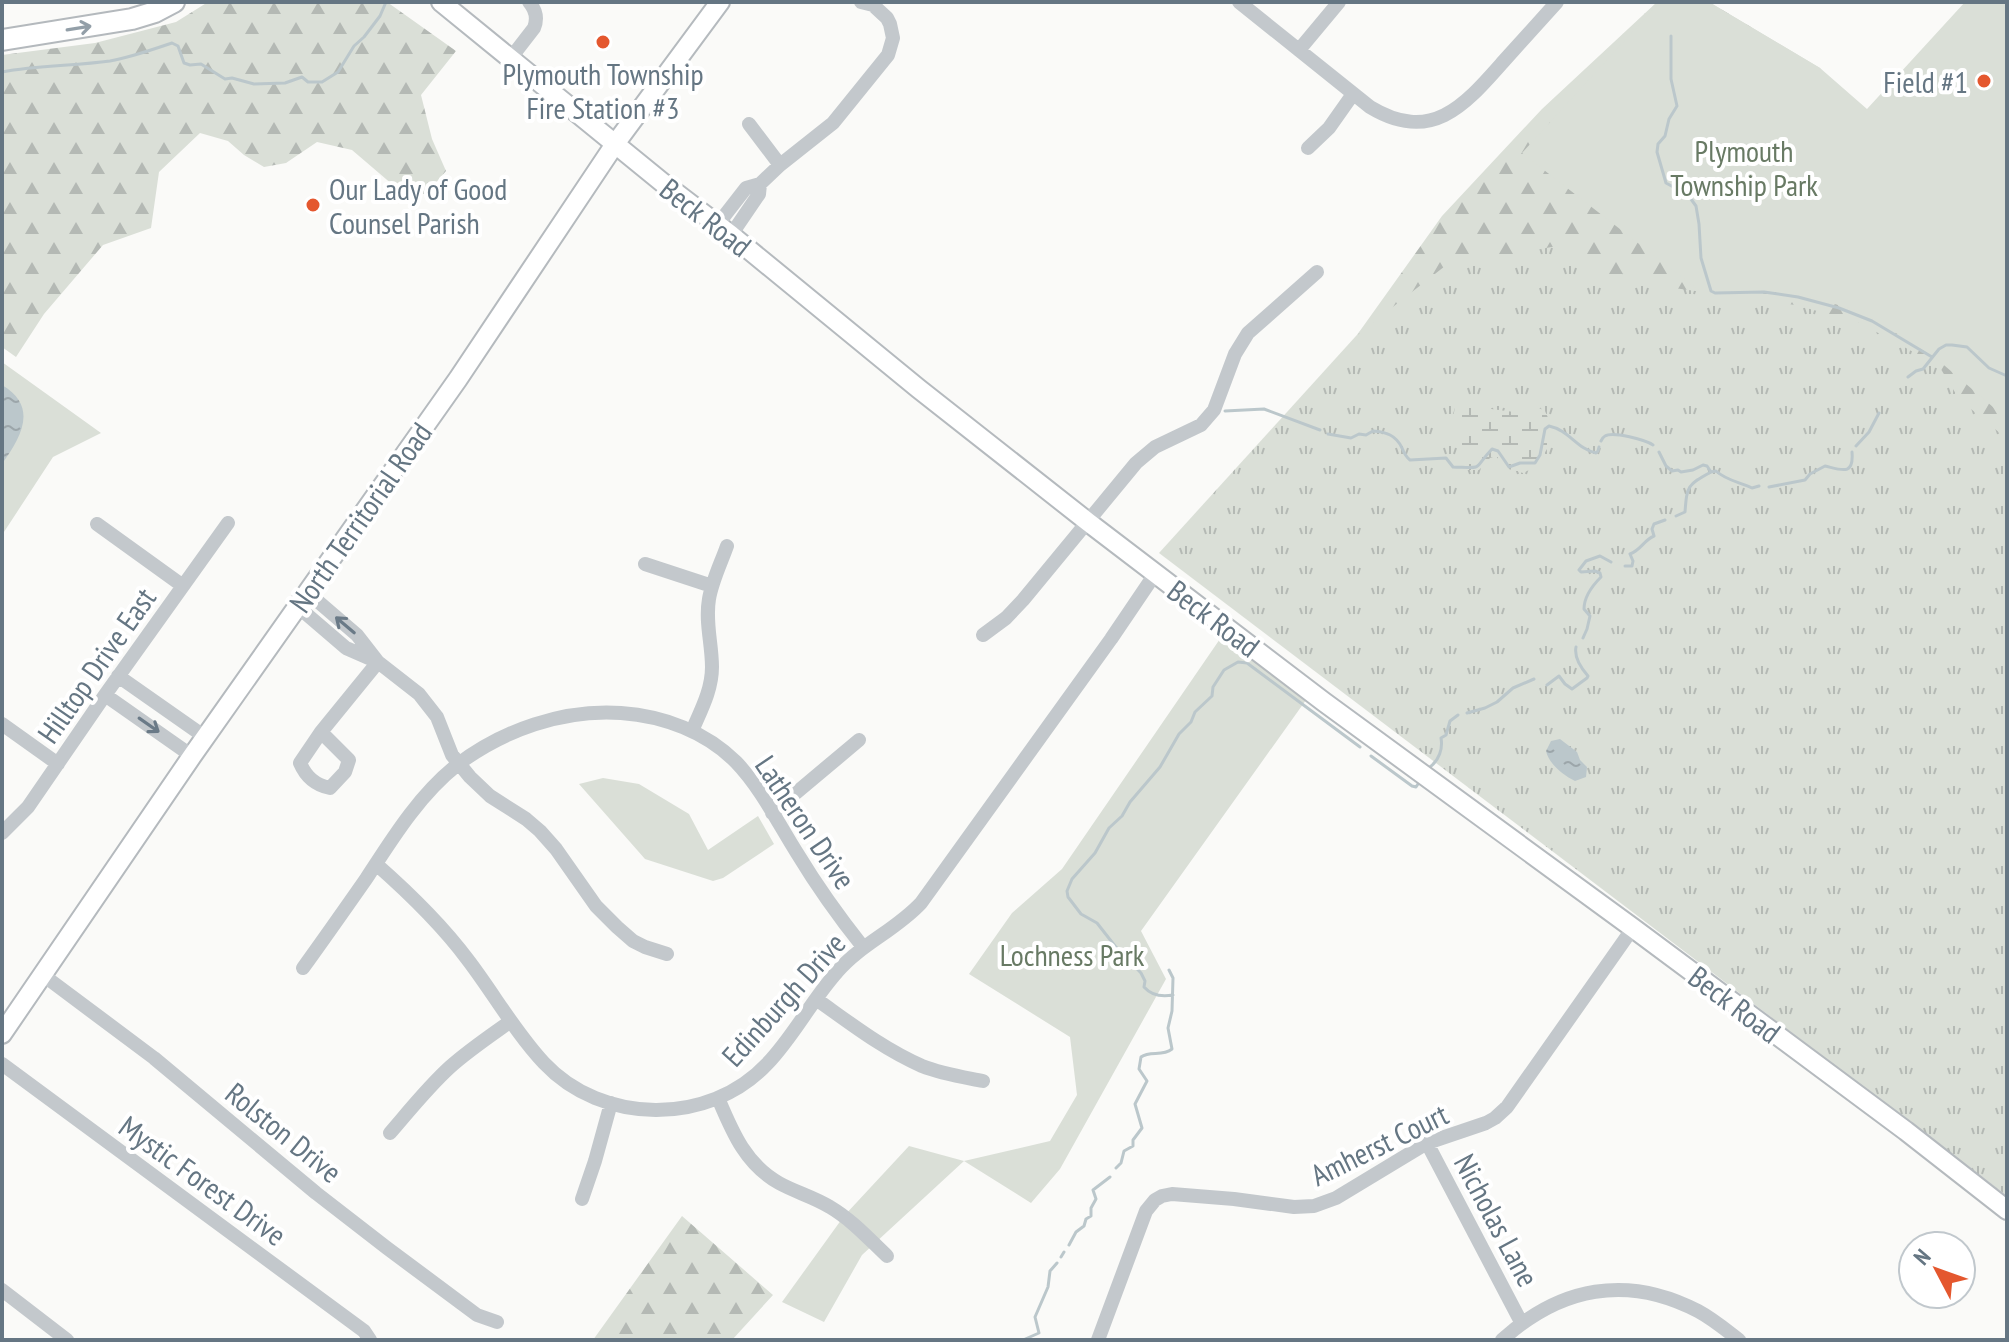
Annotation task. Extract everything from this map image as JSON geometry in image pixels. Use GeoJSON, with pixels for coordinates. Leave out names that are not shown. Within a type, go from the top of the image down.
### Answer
{"type":"FeatureCollection","features":[{"type":"Feature","properties":{"kind":"highway"},"geometry":{"type":"LineString","coordinates":[[2,40],[132,19],[174,2]]}},
{"type":"Feature","properties":{"kind":"main road","name":"Beck Road"},"geometry":{"type":"LineString","coordinates":[[441,2],[927,395],[1155,574],[1906,1131],[2007,1210]]}},
{"type":"Feature","properties":{"kind":"main road","name":"North Territorial Road"},"geometry":{"type":"LineString","coordinates":[[2,1034],[205,737],[458,379],[615,144],[720,2]]}},
{"type":"Feature","properties":{"kind":"street"},"geometry":{"type":"LineString","coordinates":[[510,59],[536,23],[536,13],[529,2]]}},
{"type":"Feature","properties":{"kind":"street"},"geometry":{"type":"LineString","coordinates":[[724,229],[746,188],[760,184],[840,116],[890,50],[893,31],[887,18],[873,5],[861,2]]}},
{"type":"Feature","properties":{"kind":"street"},"geometry":{"type":"LineString","coordinates":[[1239,2],[1370,107],[1393,119],[1419,121],[1447,114],[1473,96],[1557,2]]}},
{"type":"Feature","properties":{"kind":"street"},"geometry":{"type":"LineString","coordinates":[[1299,50],[1339,2]]}},
{"type":"Feature","properties":{"kind":"street"},"geometry":{"type":"LineString","coordinates":[[1308,148],[1329,128],[1353,94]]}},
{"type":"Feature","properties":{"kind":"street"},"geometry":{"type":"LineString","coordinates":[[749,124],[780,165]]}},
{"type":"Feature","properties":{"kind":"street"},"geometry":{"type":"LineString","coordinates":[[983,635],[1023,600],[1136,463],[1155,447],[1201,425],[1214,410],[1235,354],[1248,333],[1317,272]]}},
{"type":"Feature","properties":{"kind":"street","name":"Hilltop Drive East"},"geometry":{"type":"LineString","coordinates":[[2,833],[21,816],[228,523]]}},
{"type":"Feature","properties":{"kind":"street"},"geometry":{"type":"LineString","coordinates":[[97,524],[183,586]]}},
{"type":"Feature","properties":{"kind":"street"},"geometry":{"type":"LineString","coordinates":[[692,731],[712,678],[708,617],[712,586],[727,546]]}},
{"type":"Feature","properties":{"kind":"street"},"geometry":{"type":"LineString","coordinates":[[645,564],[712,586]]}},
{"type":"Feature","properties":{"kind":"street","name":"Edinburgh Drive"},"geometry":{"type":"LineString","coordinates":[[376,864],[455,943],[534,1052],[557,1076],[581,1091],[636,1109],[665,1110],[718,1098],[746,1083],[768,1064],[837,971],[863,947],[907,918],[921,903],[1155,574]]}},
{"type":"Feature","properties":{"kind":"street"},"geometry":{"type":"LineString","coordinates":[[302,599],[346,648],[378,662],[419,694],[430,707],[458,764],[490,796],[540,831],[610,921],[633,941],[667,954]]}},
{"type":"Feature","properties":{"kind":"street"},"geometry":{"type":"LineString","coordinates":[[321,732],[378,662]]}},
{"type":"Feature","properties":{"kind":"street"},"geometry":{"type":"LineString","coordinates":[[118,676],[205,737]]}},
{"type":"Feature","properties":{"kind":"street"},"geometry":{"type":"LineString","coordinates":[[105,695],[192,756]]}},
{"type":"Feature","properties":{"kind":"street","name":"Latheron Drive"},"geometry":{"type":"LineString","coordinates":[[303,968],[421,801],[458,764],[510,734],[541,722],[603,713],[633,714],[692,731],[714,743],[736,762],[752,781],[818,889],[863,947]]}},
{"type":"Feature","properties":{"kind":"street"},"geometry":{"type":"LineString","coordinates":[[2,724],[58,764]]}},
{"type":"Feature","properties":{"kind":"street"},"geometry":{"type":"LineString","coordinates":[[772,813],[859,740]]}},
{"type":"Feature","properties":{"kind":"street","name":"Amherst Court"},"geometry":{"type":"LineString","coordinates":[[1098,1340],[1146,1211],[1155,1200],[1172,1194],[1294,1207],[1314,1206],[1336,1198],[1427,1143],[1486,1123],[1502,1112],[1633,928]]}},
{"type":"Feature","properties":{"kind":"street","name":"Rolston Drive"},"geometry":{"type":"LineString","coordinates":[[43,975],[154,1058],[387,1248],[477,1315],[497,1322]]}},
{"type":"Feature","properties":{"kind":"street"},"geometry":{"type":"LineString","coordinates":[[816,999],[897,1054],[938,1071],[983,1081]]}},
{"type":"Feature","properties":{"kind":"street"},"geometry":{"type":"LineString","coordinates":[[390,1133],[450,1067],[511,1021]]}},
{"type":"Feature","properties":{"kind":"street","name":"Mystic Forest Drive"},"geometry":{"type":"LineString","coordinates":[[2,1064],[364,1331],[370,1340]]}},
{"type":"Feature","properties":{"kind":"street"},"geometry":{"type":"LineString","coordinates":[[718,1098],[738,1142],[759,1169],[780,1184],[818,1200],[847,1218],[887,1256]]}},
{"type":"Feature","properties":{"kind":"street"},"geometry":{"type":"LineString","coordinates":[[582,1199],[611,1103]]}},
{"type":"Feature","properties":{"kind":"street","name":"Nicholas Lane"},"geometry":{"type":"LineString","coordinates":[[1427,1143],[1521,1322]]}},
{"type":"Feature","properties":{"kind":"street"},"geometry":{"type":"LineString","coordinates":[[2,1290],[67,1340]]}},
{"type":"Feature","properties":{"kind":"street"},"geometry":{"type":"LineString","coordinates":[[1502,1340],[1521,1322],[1542,1309],[1594,1291],[1632,1291],[1659,1296],[1714,1321],[1739,1340]]}},
{"type":"Feature","properties":{"kind":"green space"},"geometry":{"type":"Polygon","coordinates":[[[208,2],[387,2],[456,51],[421,95],[432,139],[446,171],[426,194],[400,191],[352,150],[317,142],[286,163],[264,167],[228,141],[200,133],[159,172],[151,228],[103,245],[44,314],[16,357],[2,347],[2,55],[95,43],[176,22],[208,2]]]}},
{"type":"Feature","properties":{"kind":"green space","name":"Plymouth Township Park"},"geometry":{"type":"Polygon","coordinates":[[[1657,2],[1709,2],[1820,68],[2007,361],[2007,439],[1959,399],[1939,366],[1858,322],[1795,305],[1667,287],[1627,272],[1612,279],[1562,245],[1509,255],[1454,259],[1357,335],[1442,216],[1542,109],[1657,2]]]}},
{"type":"Feature","properties":{"kind":"green space","name":"Plymouth Township Park"},"geometry":{"type":"Polygon","coordinates":[[[1660,2],[1709,2],[1820,68],[1867,109],[1965,2],[2007,2],[2007,419],[1938,360],[1863,312],[1792,292],[1701,292],[1522,153],[1660,2]]]}},
{"type":"Feature","properties":{"kind":"green space"},"geometry":{"type":"Polygon","coordinates":[[[1522,153],[1863,312],[1938,360],[2007,419],[2007,1196],[1159,553],[1522,153]]]}},
{"type":"Feature","properties":{"kind":"green space"},"geometry":{"type":"Polygon","coordinates":[[[2,362],[101,433],[53,457],[2,535],[2,362]]]}},
{"type":"Feature","properties":{"kind":"green space"},"geometry":{"type":"Polygon","coordinates":[[[1531,404],[1545,411],[1549,420],[1547,449],[1537,466],[1523,473],[1505,468],[1496,456],[1479,470],[1467,470],[1458,455],[1460,426],[1453,418],[1455,407],[1461,405],[1514,412],[1531,404]]]}},
{"type":"Feature","properties":{"kind":"green space","name":"Lochness Park"},"geometry":{"type":"Polygon","coordinates":[[[1222,636],[1306,700],[1141,931],[1166,979],[1060,1169],[1031,1203],[964,1161],[1050,1141],[1077,1095],[1070,1037],[969,974],[1012,913],[1062,869],[1222,636]]]}},
{"type":"Feature","properties":{"kind":"green space"},"geometry":{"type":"Polygon","coordinates":[[[603,778],[639,784],[689,814],[708,850],[758,816],[774,844],[723,878],[713,881],[645,859],[579,784],[603,778]]]}},
{"type":"Feature","properties":{"kind":"green space"},"geometry":{"type":"Polygon","coordinates":[[[909,1146],[964,1161],[862,1255],[824,1322],[782,1302],[844,1216],[909,1146]]]}},
{"type":"Feature","properties":{"kind":"green space"},"geometry":{"type":"Polygon","coordinates":[[[682,1216],[773,1295],[732,1340],[593,1340],[682,1216]]]}},
{"type":"Feature","properties":{"kind":"water"},"geometry":{"type":"Polygon","coordinates":[[[2,385],[20,403],[23,423],[2,464],[2,385]]]}},
{"type":"Feature","properties":{"kind":"water"},"geometry":{"type":"Polygon","coordinates":[[[1560,739],[1577,752],[1587,767],[1586,777],[1575,781],[1550,760],[1546,751],[1551,741],[1560,739]]]}},
{"type":"Feature","properties":{"kind":"waterway"},"geometry":{"type":"LineString","coordinates":[[2,72],[110,61],[172,43],[178,46],[184,63],[201,64],[225,79],[254,84],[285,83],[302,77],[308,82],[322,82],[338,72],[354,46],[380,16],[386,2]]}},
{"type":"Feature","properties":{"kind":"waterway"},"geometry":{"type":"LineString","coordinates":[[1671,36],[1671,79],[1677,106],[1657,152],[1666,183],[1688,195],[1696,206],[1701,258],[1711,291],[1764,292],[1839,308],[1872,321],[1932,357]]}},
{"type":"Feature","properties":{"kind":"waterway"},"geometry":{"type":"LineString","coordinates":[[1908,377],[1923,369],[1946,345],[1967,347],[1989,368],[2007,376]]}},
{"type":"Feature","properties":{"kind":"waterway"},"geometry":{"type":"LineString","coordinates":[[1225,411],[1264,409],[1320,430]]}},
{"type":"Feature","properties":{"kind":"waterway"},"geometry":{"type":"LineString","coordinates":[[1856,446],[1869,432],[1879,413]]}},
{"type":"Feature","properties":{"kind":"waterway"},"geometry":{"type":"LineString","coordinates":[[1328,434],[1351,438],[1373,431],[1382,432],[1397,440],[1410,460],[1446,458],[1453,467],[1470,468],[1477,466],[1492,449],[1498,451],[1509,467],[1535,463],[1540,455],[1545,429],[1549,426],[1562,431],[1589,451],[1596,453],[1599,447]]}},
{"type":"Feature","properties":{"kind":"waterway"},"geometry":{"type":"LineString","coordinates":[[1601,441],[1605,436],[1615,435],[1653,445]]}},
{"type":"Feature","properties":{"kind":"waterway"},"geometry":{"type":"LineString","coordinates":[[1659,452],[1672,471],[1693,470],[1703,465],[1711,472],[1716,471],[1752,488],[1759,486]]}},
{"type":"Feature","properties":{"kind":"waterway"},"geometry":{"type":"LineString","coordinates":[[1769,487],[1805,480],[1825,466],[1846,470],[1851,465],[1852,452]]}},
{"type":"Feature","properties":{"kind":"waterway"},"geometry":{"type":"LineString","coordinates":[[1676,516],[1685,512],[1690,487],[1711,472]]}},
{"type":"Feature","properties":{"kind":"waterway"},"geometry":{"type":"LineString","coordinates":[[1625,566],[1632,566],[1630,554],[1654,536],[1654,524],[1665,520]]}},
{"type":"Feature","properties":{"kind":"waterway"},"geometry":{"type":"LineString","coordinates":[[1583,638],[1590,616],[1584,609],[1586,600],[1601,577],[1595,571],[1579,570],[1586,561],[1600,556],[1611,562]]}},
{"type":"Feature","properties":{"kind":"waterway"},"geometry":{"type":"LineString","coordinates":[[1547,685],[1559,676],[1572,689],[1587,678],[1577,658],[1576,647]]}},
{"type":"Feature","properties":{"kind":"waterway"},"geometry":{"type":"LineString","coordinates":[[1173,995],[1157,995],[1144,987],[1141,973],[1097,923],[1081,914],[1067,891],[1072,879],[1095,853],[1109,828],[1160,767],[1195,712],[1212,696],[1213,687],[1224,670],[1238,662],[1247,663],[1360,747]]}},
{"type":"Feature","properties":{"kind":"waterway"},"geometry":{"type":"LineString","coordinates":[[1467,713],[1497,702],[1513,688],[1534,679]]}},
{"type":"Feature","properties":{"kind":"waterway"},"geometry":{"type":"LineString","coordinates":[[1430,767],[1440,754],[1441,738],[1446,735],[1450,721],[1458,715]]}},
{"type":"Feature","properties":{"kind":"waterway"},"geometry":{"type":"LineString","coordinates":[[1371,756],[1412,786],[1418,784]]}},
{"type":"Feature","properties":{"kind":"waterway"},"geometry":{"type":"LineString","coordinates":[[1116,1168],[1124,1151],[1133,1146],[1133,1140],[1142,1128],[1135,1104],[1147,1081],[1139,1069],[1141,1057],[1172,1049],[1168,1028],[1173,978],[1169,970]]}},
{"type":"Feature","properties":{"kind":"waterway"},"geometry":{"type":"LineString","coordinates":[[1069,1245],[1091,1216],[1096,1199],[1093,1190],[1110,1177]]}},
{"type":"Feature","properties":{"kind":"waterway"},"geometry":{"type":"LineString","coordinates":[[1061,1257],[1064,1252]]}},
{"type":"Feature","properties":{"kind":"waterway"},"geometry":{"type":"LineString","coordinates":[[1023,1340],[1039,1333],[1035,1317],[1048,1287],[1050,1271],[1057,1263]]}},
{"type":"Feature","properties":{"kind":"place","name":"Plymouth Township Fire Station #3"},"geometry":{"type":"Point","coordinates":[603,42]}},
{"type":"Feature","properties":{"kind":"place","name":"Field #1"},"geometry":{"type":"Point","coordinates":[1984,81]}},
{"type":"Feature","properties":{"kind":"place","name":"Our Lady of Good Counsel Parish"},"geometry":{"type":"Point","coordinates":[313,205]}}]}
